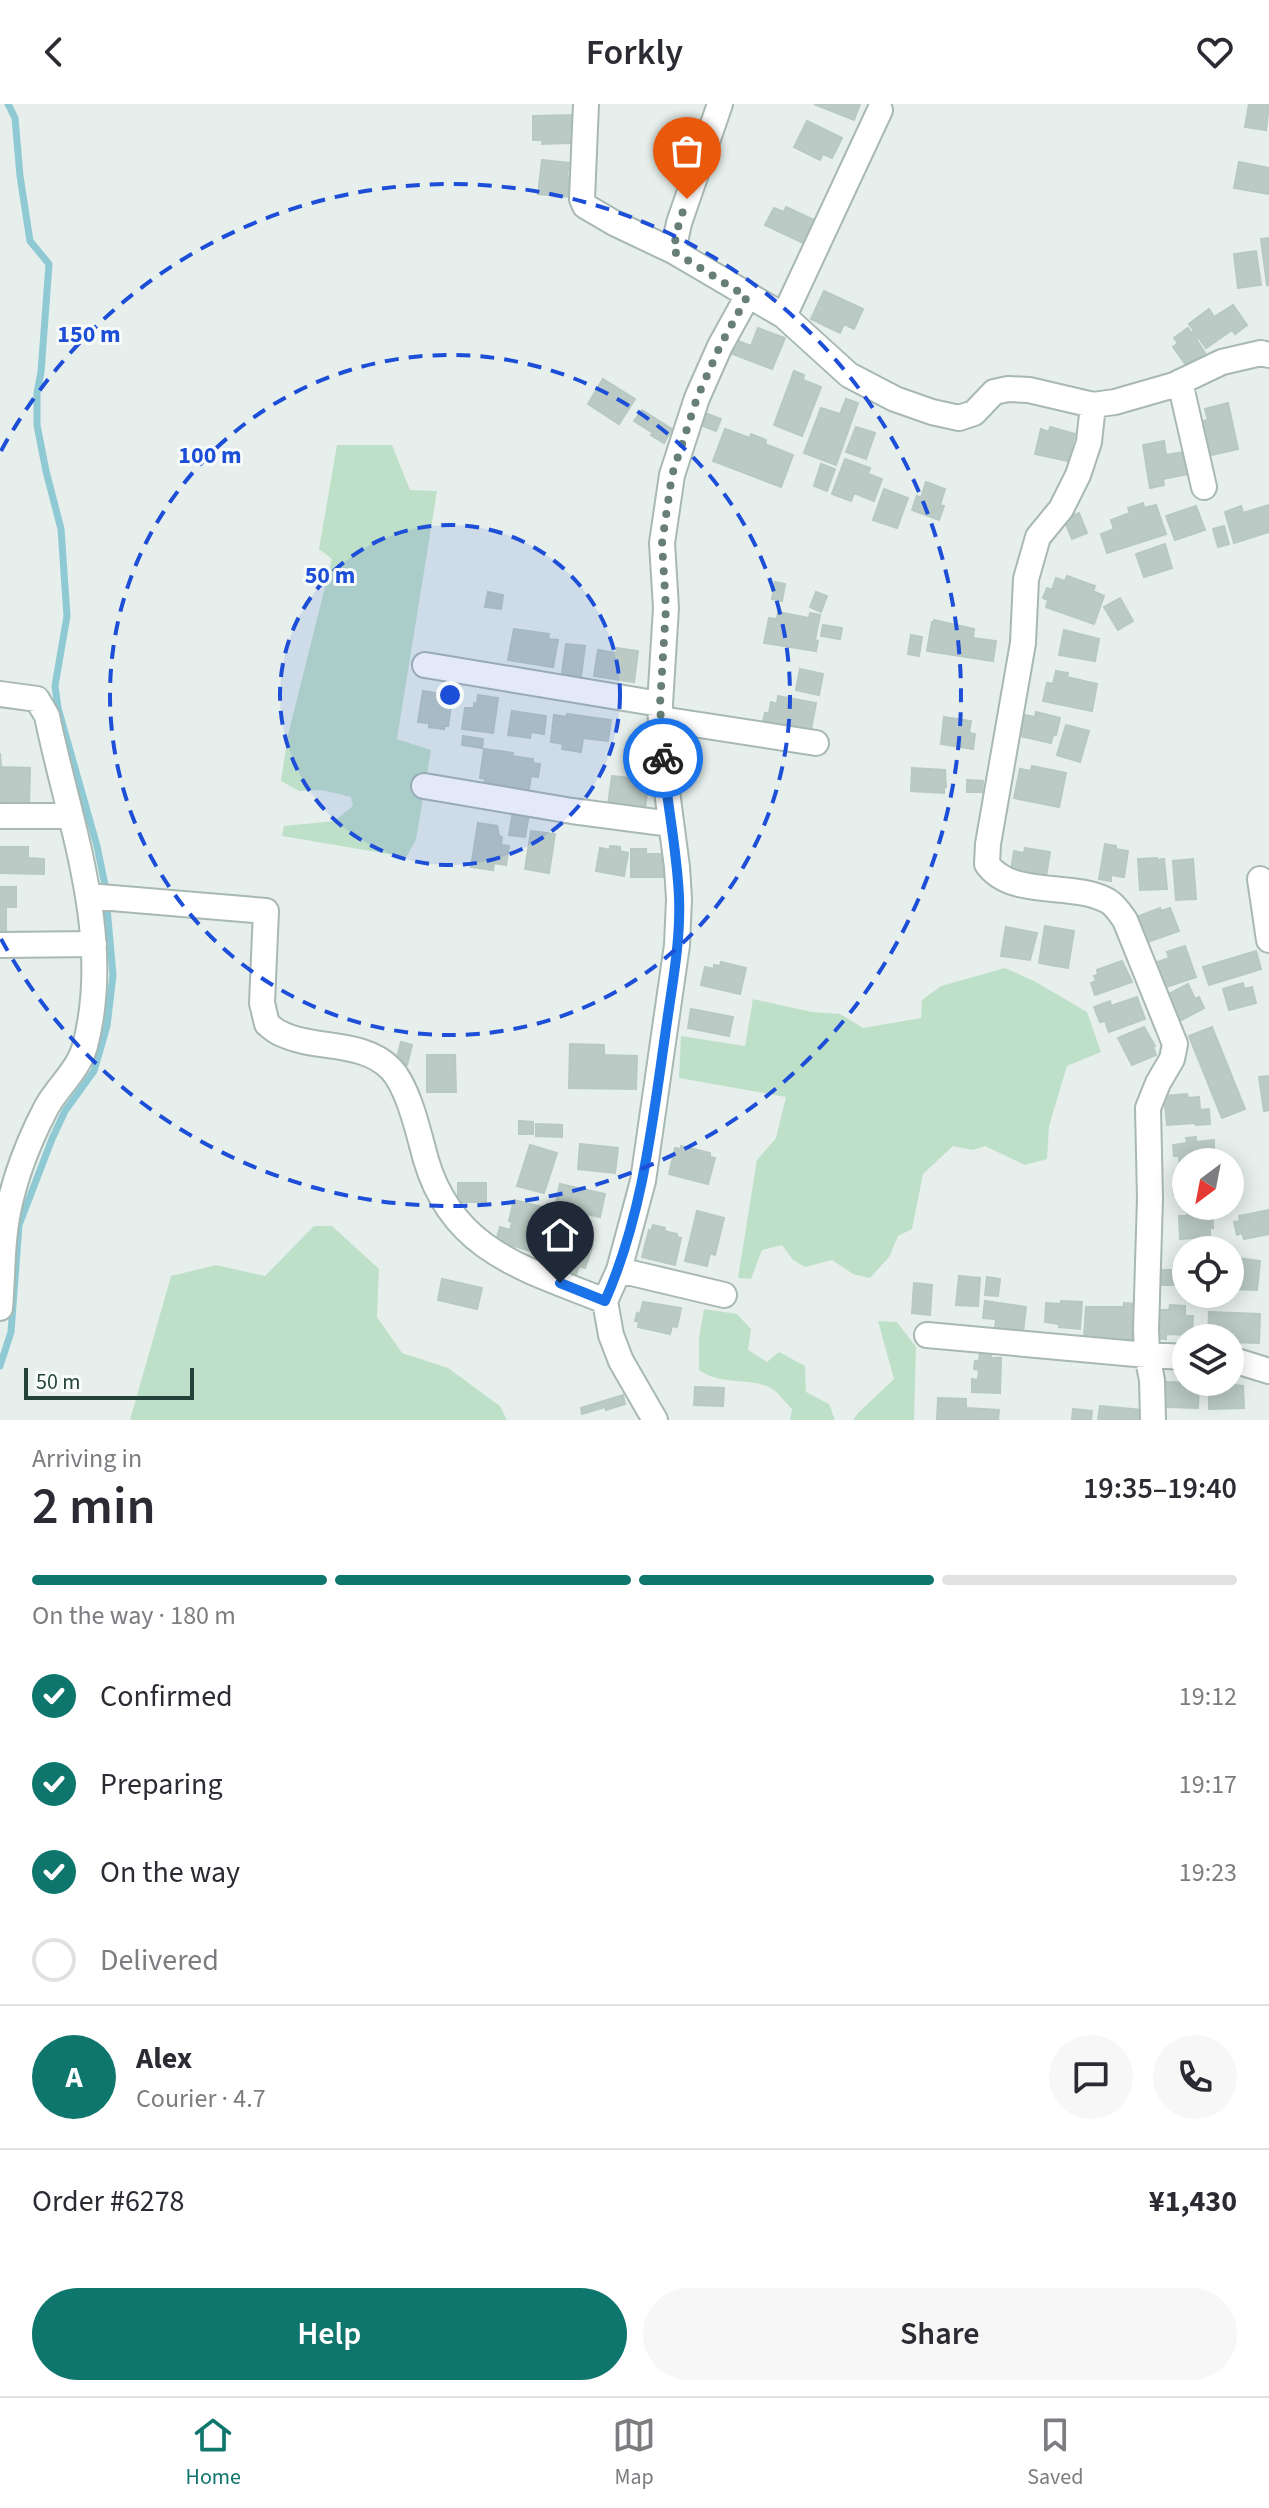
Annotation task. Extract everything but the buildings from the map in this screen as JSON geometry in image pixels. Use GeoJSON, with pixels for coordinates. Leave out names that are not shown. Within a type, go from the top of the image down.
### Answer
{"type":"FeatureCollection","features":[{"type":"Feature","properties":{"kind":"street"},"geometry":{"type":"LineString","coordinates":[[586,104],[582,199],[585,206],[673,251],[784,316],[849,375],[895,399],[959,418],[974,413],[994,392],[1008,389],[1029,390],[1093,405],[1115,402],[1180,382],[1222,362],[1261,353],[1269,355]]}},
{"type":"Feature","properties":{"kind":"street"},"geometry":{"type":"LineString","coordinates":[[673,251],[679,223],[720,104]]}},
{"type":"Feature","properties":{"kind":"street"},"geometry":{"type":"LineString","coordinates":[[784,316],[880,110]]}},
{"type":"Feature","properties":{"kind":"street"},"geometry":{"type":"LineString","coordinates":[[655,1420],[621,1361],[611,1335],[605,1301],[619,1270],[643,1181],[677,945],[679,899],[660,712],[666,608],[662,543],[672,475],[697,398],[720,346],[747,297]]}},
{"type":"Feature","properties":{"kind":"street"},"geometry":{"type":"LineString","coordinates":[[1180,382],[1204,487]]}},
{"type":"Feature","properties":{"kind":"street"},"geometry":{"type":"LineString","coordinates":[[1093,405],[1089,442],[1078,475],[1061,509],[1038,537],[1026,579],[1023,643],[987,864],[995,876],[1009,882],[1084,892],[1111,902],[1125,920],[1175,1044],[1172,1059],[1148,1108],[1147,1355],[1152,1380],[1153,1420]]}},
{"type":"Feature","properties":{"kind":"street"},"geometry":{"type":"LineString","coordinates":[[425,665],[816,743]]}},
{"type":"Feature","properties":{"kind":"street"},"geometry":{"type":"LineString","coordinates":[[0,694],[37,699],[47,716],[88,896],[95,979],[84,1050],[73,1072],[48,1104],[31,1139],[9,1205],[0,1308]]}},
{"type":"Feature","properties":{"kind":"street"},"geometry":{"type":"LineString","coordinates":[[424,786],[671,824]]}},
{"type":"Feature","properties":{"kind":"street"},"geometry":{"type":"LineString","coordinates":[[0,816],[69,816]]}},
{"type":"Feature","properties":{"kind":"street"},"geometry":{"type":"LineString","coordinates":[[1260,879],[1269,940]]}},
{"type":"Feature","properties":{"kind":"street"},"geometry":{"type":"LineString","coordinates":[[88,896],[266,911],[262,1003],[267,1024],[283,1035],[369,1053],[392,1070],[403,1091],[429,1172],[462,1227],[483,1246],[515,1265],[605,1301]]}},
{"type":"Feature","properties":{"kind":"street"},"geometry":{"type":"LineString","coordinates":[[0,945],[94,944]]}},
{"type":"Feature","properties":{"kind":"street"},"geometry":{"type":"LineString","coordinates":[[619,1270],[724,1295]]}},
{"type":"Feature","properties":{"kind":"street"},"geometry":{"type":"LineString","coordinates":[[927,1335],[1172,1356]]}},
{"type":"Feature","properties":{"kind":"street"},"geometry":{"type":"LineString","coordinates":[[1244,1363],[1269,1371]]}},
{"type":"Feature","properties":{"kind":"green space"},"geometry":{"type":"Polygon","coordinates":[[[337,445],[392,445],[410,490],[437,491],[397,739],[431,750],[416,840],[406,857],[282,836],[284,826],[334,821],[353,806],[351,797],[322,790],[299,791],[281,781],[288,735],[332,559],[319,549],[337,445]]]}},
{"type":"Feature","properties":{"kind":"green space"},"geometry":{"type":"Polygon","coordinates":[[[1005,968],[1087,1012],[1101,1052],[1067,1066],[1049,1126],[1047,1159],[1025,1165],[985,1146],[973,1150],[953,1146],[923,1174],[912,1229],[898,1236],[889,1257],[870,1278],[853,1274],[832,1260],[805,1267],[793,1260],[782,1245],[762,1250],[751,1279],[738,1278],[757,1160],[776,1138],[786,1097],[679,1078],[681,1036],[745,1046],[753,999],[812,1012],[840,1014],[863,1028],[921,1018],[922,1000],[941,986],[1005,968]]]}},
{"type":"Feature","properties":{"kind":"green space"},"geometry":{"type":"Polygon","coordinates":[[[314,1226],[332,1226],[379,1269],[377,1317],[402,1353],[448,1368],[500,1406],[507,1420],[130,1420],[171,1276],[216,1265],[265,1276],[314,1226]]]}},
{"type":"Feature","properties":{"kind":"green space"},"geometry":{"type":"Polygon","coordinates":[[[704,1309],[737,1314],[751,1329],[748,1350],[767,1362],[779,1352],[805,1366],[806,1392],[829,1404],[835,1420],[790,1420],[792,1409],[774,1390],[757,1383],[718,1378],[699,1370],[699,1338],[704,1309]]]}},
{"type":"Feature","properties":{"kind":"green space"},"geometry":{"type":"Polygon","coordinates":[[[878,1321],[897,1322],[916,1347],[914,1420],[853,1420],[894,1379],[878,1321]]]}},
{"type":"Feature","properties":{"kind":"waterway"},"geometry":{"type":"LineString","coordinates":[[0,1366],[11,1332],[19,1225],[65,1111],[94,1071],[107,1026],[113,975],[105,885],[58,708],[55,686],[67,616],[61,529],[37,425],[49,264],[30,241],[15,118],[8,104]]}},
{"type":"Feature","properties":{"kind":"way so far"},"geometry":{"type":"LineString","coordinates":[[663,758],[660,704],[666,608],[662,543],[672,475],[697,398],[720,346],[747,297],[673,251],[687,199]]}},
{"type":"Feature","properties":{"kind":"route"},"geometry":{"type":"LineString","coordinates":[[560,1283],[605,1301],[619,1270],[643,1181],[677,945],[677,867],[663,758]]}}]}
